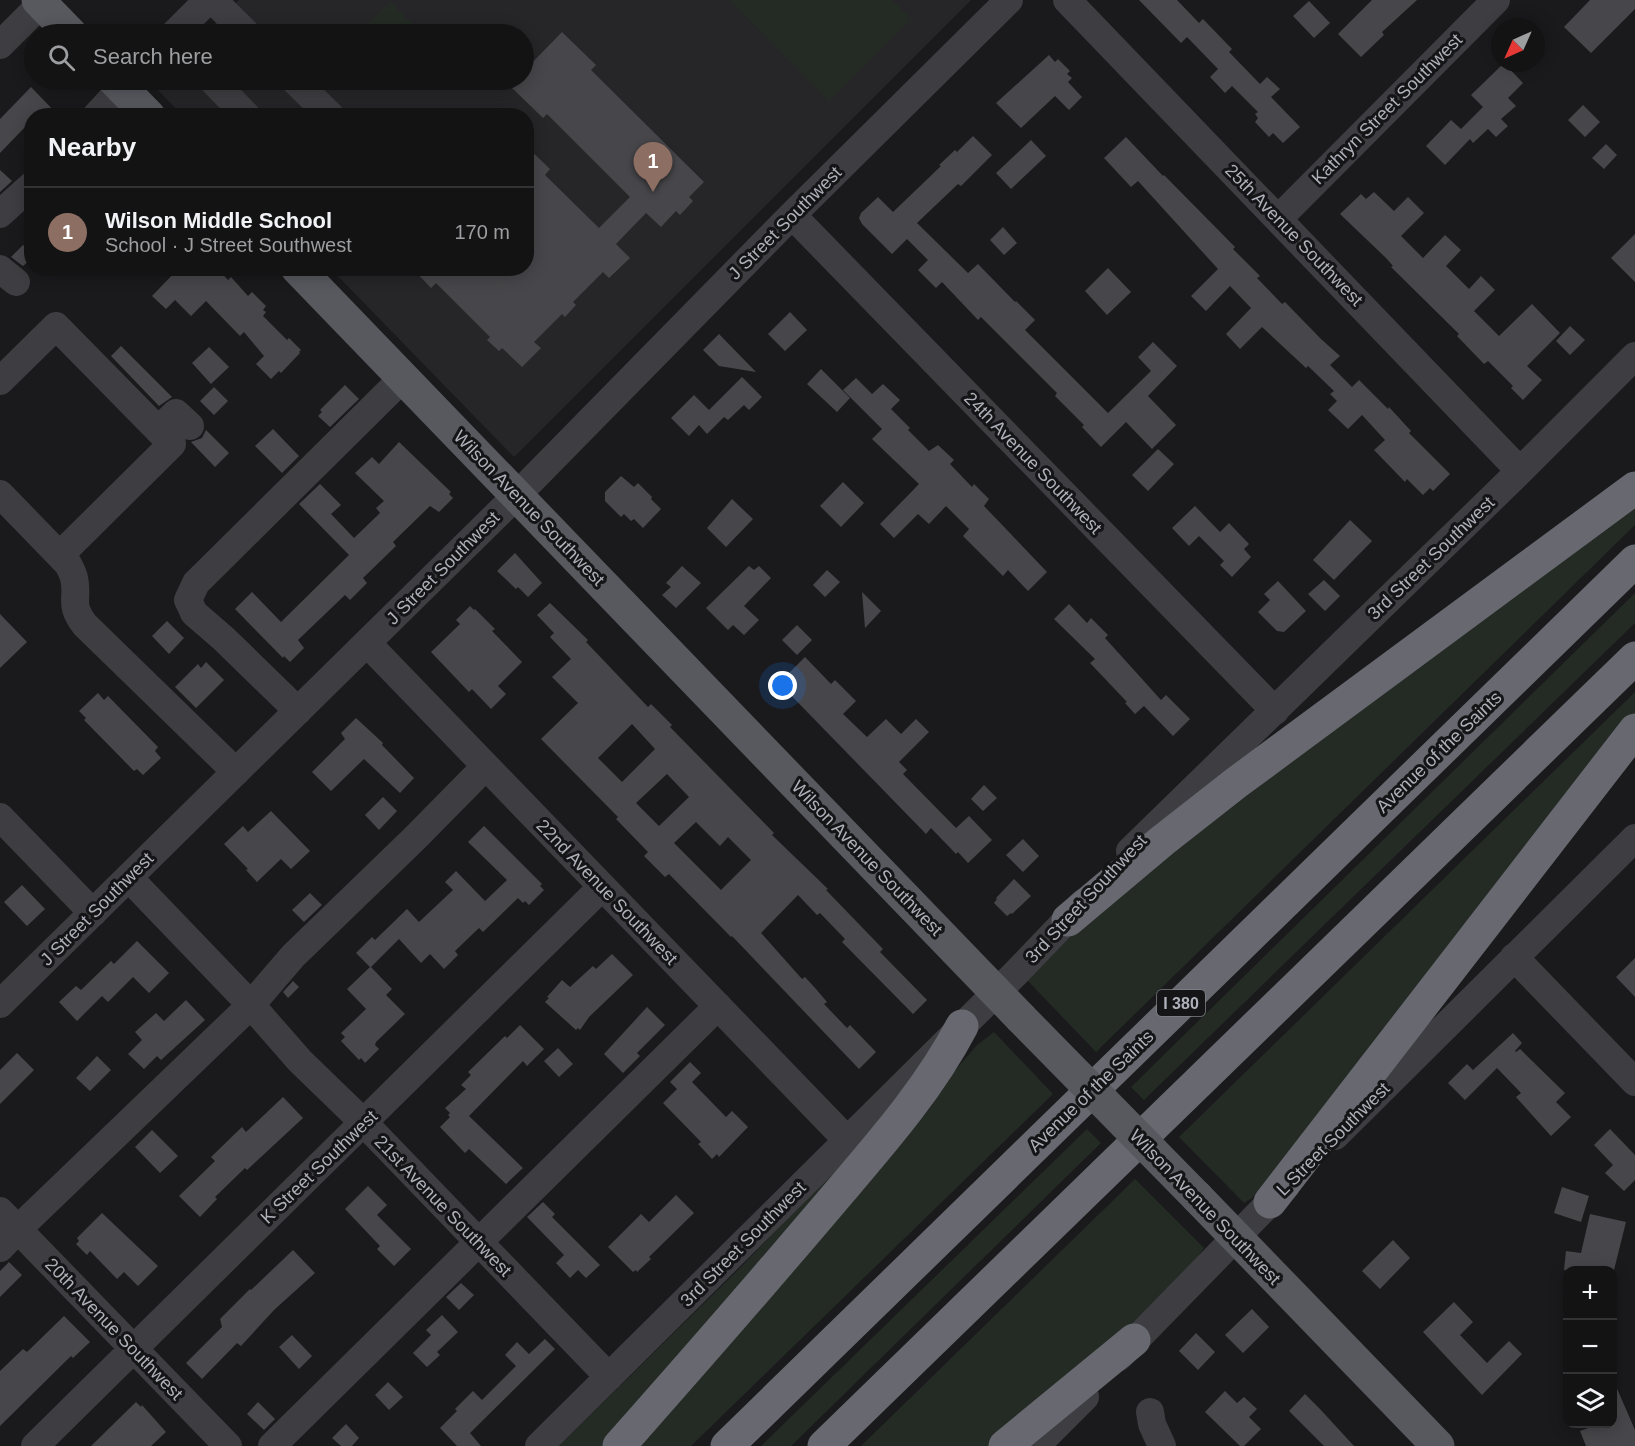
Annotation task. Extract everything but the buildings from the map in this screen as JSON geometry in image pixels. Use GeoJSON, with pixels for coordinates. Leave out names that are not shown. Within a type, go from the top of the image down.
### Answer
{"type":"FeatureCollection","features":[{"type":"Feature","properties":{"kind":"highway"},"geometry":{"type":"LineString","coordinates":[[1068,920],[1162,841],[1236,783],[1635,488]]}},
{"type":"Feature","properties":{"kind":"highway","name":"Avenue of the Saints"},"geometry":{"type":"LineString","coordinates":[[727,1446],[1635,561]]}},
{"type":"Feature","properties":{"kind":"highway"},"geometry":{"type":"LineString","coordinates":[[824,1446],[1635,658]]}},
{"type":"Feature","properties":{"kind":"highway"},"geometry":{"type":"LineString","coordinates":[[1270,1202],[1635,730]]}},
{"type":"Feature","properties":{"kind":"highway"},"geometry":{"type":"LineString","coordinates":[[619,1446],[754,1293],[880,1144],[931,1079],[962,1026]]}},
{"type":"Feature","properties":{"kind":"highway"},"geometry":{"type":"LineString","coordinates":[[1005,1446],[1134,1340]]}},
{"type":"Feature","properties":{"kind":"main road"},"geometry":{"type":"LineString","coordinates":[[39,2],[61,24]]}},
{"type":"Feature","properties":{"kind":"main road"},"geometry":{"type":"LineString","coordinates":[[128,90],[143,108]]}},
{"type":"Feature","properties":{"kind":"main road","name":"Wilson Avenue Southwest"},"geometry":{"type":"LineString","coordinates":[[305,276],[1438,1446]]}},
{"type":"Feature","properties":{"kind":"street"},"geometry":{"type":"LineString","coordinates":[[184,24],[208,0]]}},
{"type":"Feature","properties":{"kind":"street"},"geometry":{"type":"LineString","coordinates":[[213,0],[236,24]]}},
{"type":"Feature","properties":{"kind":"street","name":"J Street Southwest"},"geometry":{"type":"LineString","coordinates":[[0,1004],[517,495],[792,215],[1009,0]]}},
{"type":"Feature","properties":{"kind":"street","name":"25th Avenue Southwest"},"geometry":{"type":"LineString","coordinates":[[1067,0],[1520,471]]}},
{"type":"Feature","properties":{"kind":"street","name":"Kathryn Street Southwest"},"geometry":{"type":"LineString","coordinates":[[1278,219],[1496,0]]}},
{"type":"Feature","properties":{"kind":"street"},"geometry":{"type":"LineString","coordinates":[[0,45],[39,2]]}},
{"type":"Feature","properties":{"kind":"street"},"geometry":{"type":"LineString","coordinates":[[102,108],[116,90]]}},
{"type":"Feature","properties":{"kind":"street"},"geometry":{"type":"LineString","coordinates":[[222,90],[239,108]]}},
{"type":"Feature","properties":{"kind":"street"},"geometry":{"type":"LineString","coordinates":[[304,90],[323,108]]}},
{"type":"Feature","properties":{"kind":"street"},"geometry":{"type":"LineString","coordinates":[[0,214],[24,192]]}},
{"type":"Feature","properties":{"kind":"street","name":"24th Avenue Southwest"},"geometry":{"type":"LineString","coordinates":[[792,215],[1275,711]]}},
{"type":"Feature","properties":{"kind":"street"},"geometry":{"type":"LineString","coordinates":[[0,381],[56,326],[172,444],[60,555]]}},
{"type":"Feature","properties":{"kind":"street","name":"3rd Street Southwest"},"geometry":{"type":"LineString","coordinates":[[539,1446],[997,992],[1068,920],[1128,853],[1635,356]]}},
{"type":"Feature","properties":{"kind":"street"},"geometry":{"type":"LineString","coordinates":[[298,711],[194,613],[188,600],[196,584],[404,378]]}},
{"type":"Feature","properties":{"kind":"street"},"geometry":{"type":"LineString","coordinates":[[158,430],[176,413],[190,426]]}},
{"type":"Feature","properties":{"kind":"street"},"geometry":{"type":"LineString","coordinates":[[0,494],[68,564],[74,578],[74,605],[77,615],[85,625],[236,772]]}},
{"type":"Feature","properties":{"kind":"street","name":"22nd Avenue Southwest"},"geometry":{"type":"LineString","coordinates":[[367,643],[848,1140]]}},
{"type":"Feature","properties":{"kind":"street"},"geometry":{"type":"LineString","coordinates":[[6,1229],[251,1005],[293,956],[485,767]]}},
{"type":"Feature","properties":{"kind":"street"},"geometry":{"type":"LineString","coordinates":[[0,817],[93,913]]}},
{"type":"Feature","properties":{"kind":"street","name":"L Street Southwest"},"geometry":{"type":"LineString","coordinates":[[1036,1446],[1086,1396],[1134,1340],[1235,1237],[1635,838]]}},
{"type":"Feature","properties":{"kind":"street","name":"21st Avenue Southwest"},"geometry":{"type":"LineString","coordinates":[[129,878],[251,1005],[300,1061],[364,1123],[609,1377]]}},
{"type":"Feature","properties":{"kind":"street","name":"K Street Southwest"},"geometry":{"type":"LineString","coordinates":[[35,1446],[602,887]]}},
{"type":"Feature","properties":{"kind":"street"},"geometry":{"type":"LineString","coordinates":[[1514,957],[1635,1082]]}},
{"type":"Feature","properties":{"kind":"street"},"geometry":{"type":"LineString","coordinates":[[272,1446],[718,1006]]}},
{"type":"Feature","properties":{"kind":"street","name":"20th Avenue Southwest"},"geometry":{"type":"LineString","coordinates":[[6,1229],[133,1349],[228,1446]]}},
{"type":"Feature","properties":{"kind":"street"},"geometry":{"type":"LineString","coordinates":[[1150,1412],[1152,1424],[1162,1446]]}},
{"type":"Feature","properties":{"kind":"shaded area"},"geometry":{"type":"Polygon","coordinates":[[[239,0],[971,0],[514,457],[338,276],[534,276],[534,108],[175,108],[158,90],[534,90],[534,24],[215,24],[239,0]]]}},
{"type":"Feature","properties":{"kind":"shaded area"},"geometry":{"type":"Polygon","coordinates":[[[729,0],[892,0],[911,19],[829,101],[729,0]]]}},
{"type":"Feature","properties":{"kind":"shaded area"},"geometry":{"type":"Polygon","coordinates":[[[390,2],[412,24],[368,24],[390,2]]]}},
{"type":"Feature","properties":{"kind":"shaded area"},"geometry":{"type":"Polygon","coordinates":[[[1635,499],[1635,525],[1096,1052],[1027,980],[1083,921],[1635,499]]]}},
{"type":"Feature","properties":{"kind":"shaded area"},"geometry":{"type":"Polygon","coordinates":[[[1635,593],[1635,623],[1144,1100],[1131,1087],[1635,593]]]}},
{"type":"Feature","properties":{"kind":"shaded area"},"geometry":{"type":"Polygon","coordinates":[[[1635,692],[1635,718],[1301,1143],[1252,1198],[1244,1203],[1179,1137],[1635,692]]]}},
{"type":"Feature","properties":{"kind":"shaded area"},"geometry":{"type":"Polygon","coordinates":[[[994,1032],[1053,1094],[691,1446],[630,1446],[977,1045],[994,1032]]]}},
{"type":"Feature","properties":{"kind":"shaded area"},"geometry":{"type":"Polygon","coordinates":[[[1087,1129],[1101,1143],[791,1446],[761,1446],[1087,1129]]]}},
{"type":"Feature","properties":{"kind":"shaded area"},"geometry":{"type":"Polygon","coordinates":[[[861,1142],[606,1446],[559,1446],[743,1265],[861,1142]]]}},
{"type":"Feature","properties":{"kind":"shaded area"},"geometry":{"type":"Polygon","coordinates":[[[1135,1179],[1204,1248],[1194,1262],[1126,1331],[992,1446],[861,1446],[1135,1179]]]}},
{"type":"Feature","properties":{"kind":"place","name":"Wilson Middle School"},"geometry":{"type":"Point","coordinates":[653,192]}}]}
